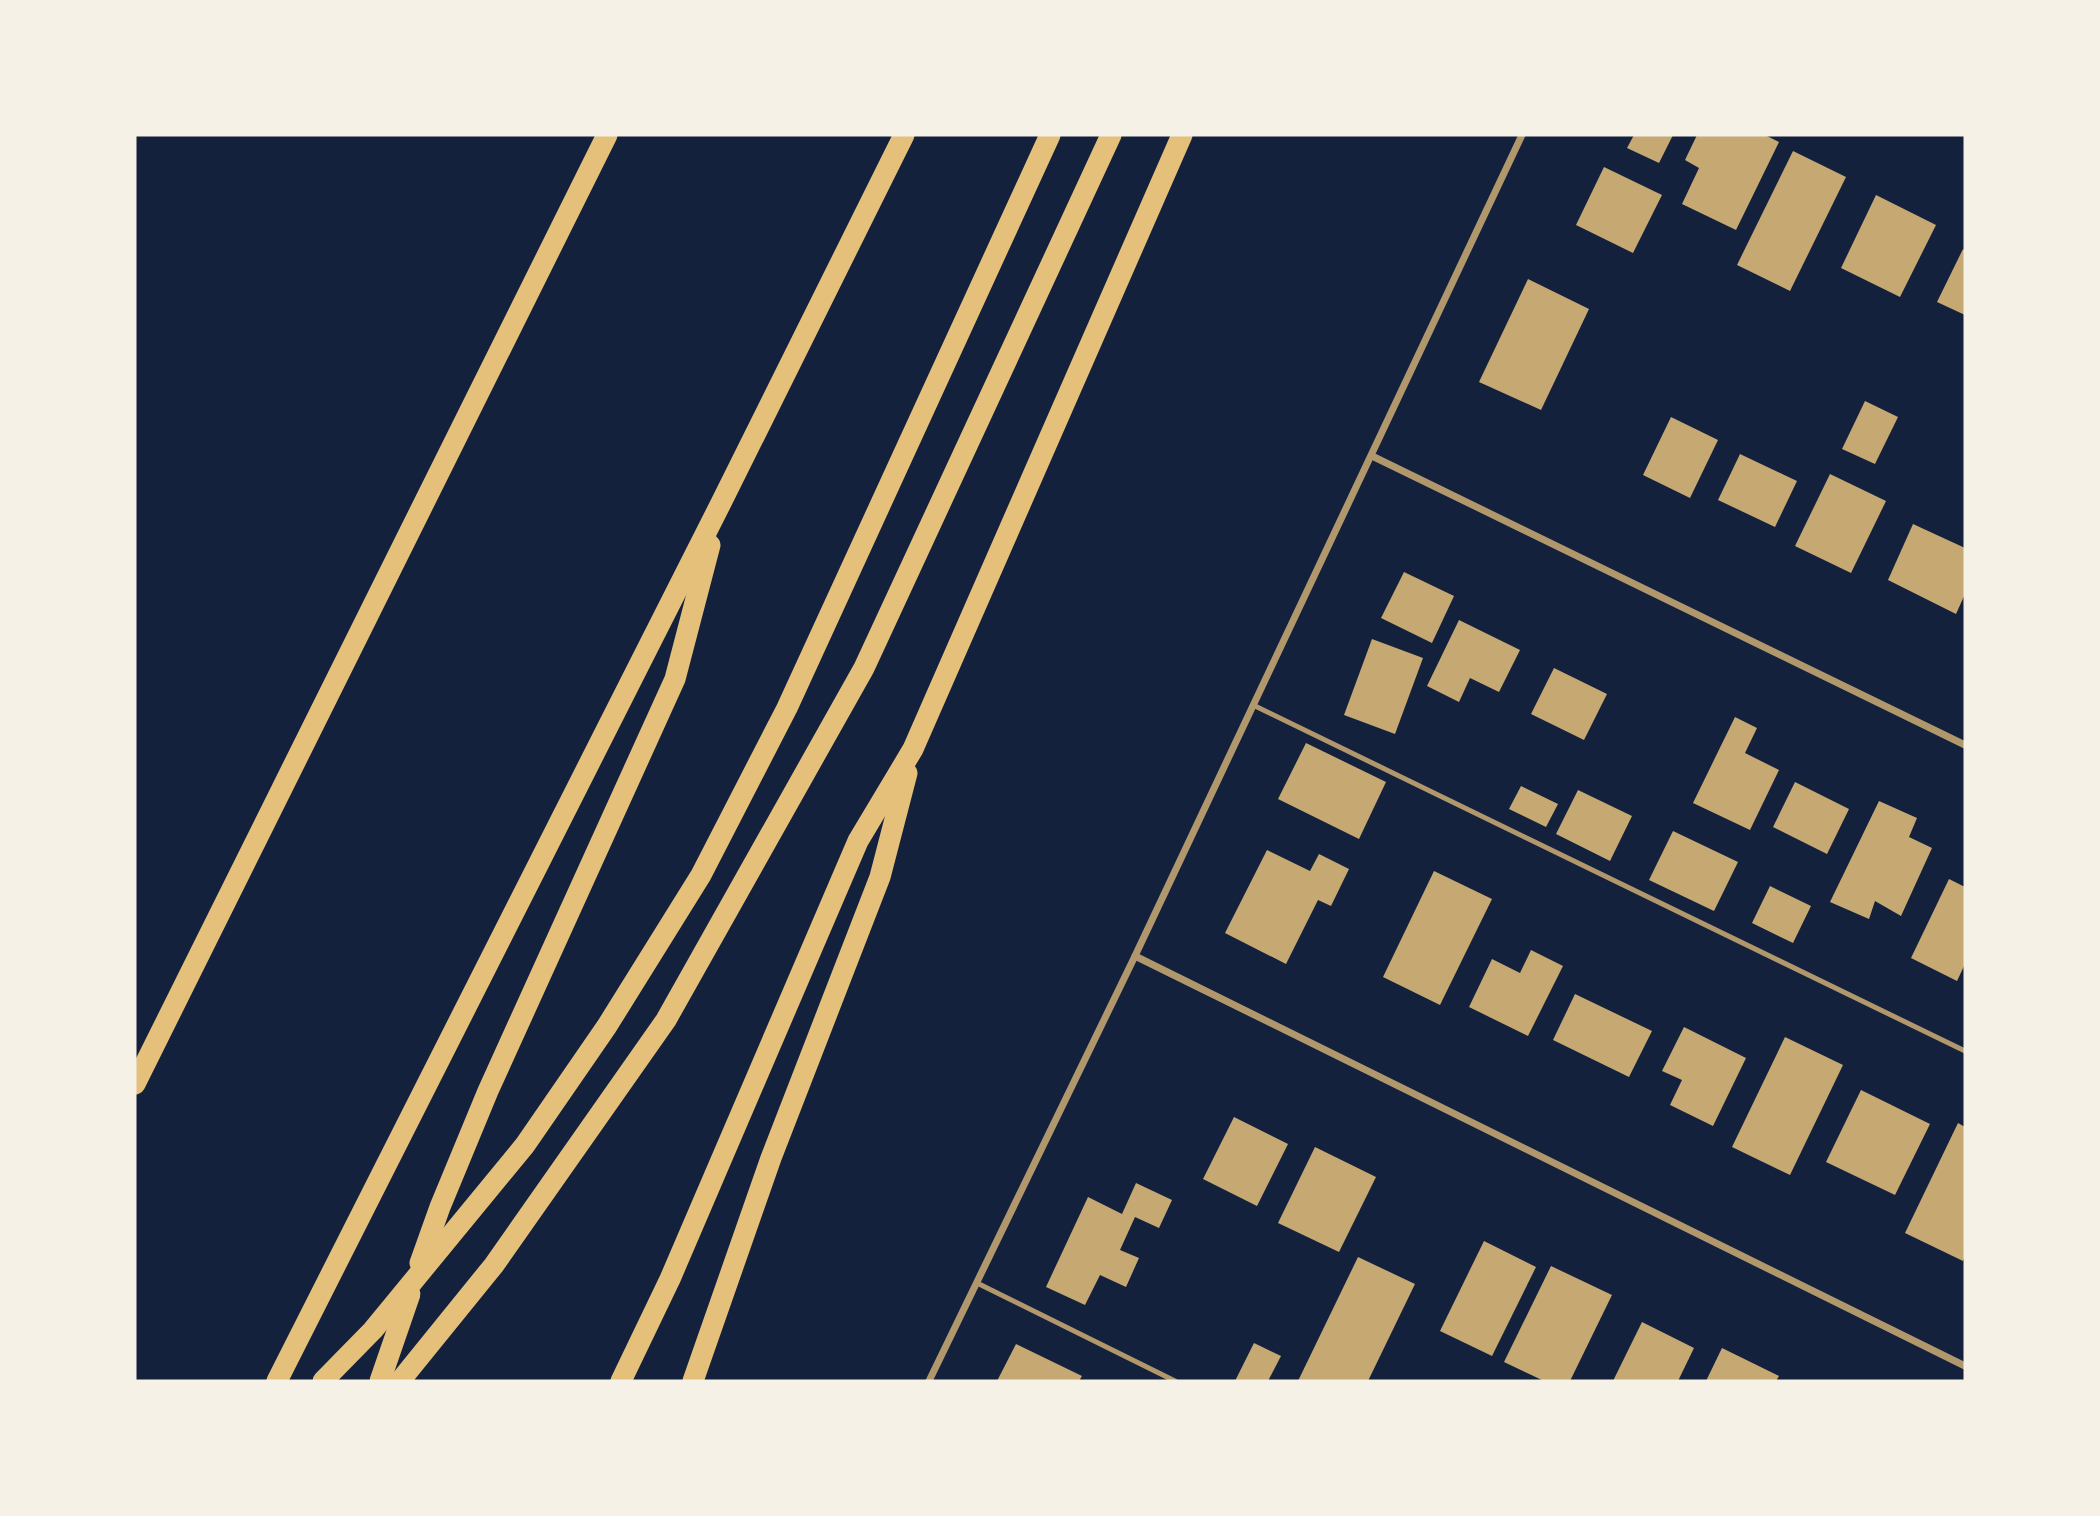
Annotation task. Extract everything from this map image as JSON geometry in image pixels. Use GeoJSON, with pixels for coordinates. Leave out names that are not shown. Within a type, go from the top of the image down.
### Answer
{"type":"FeatureCollection","features":[{"type":"Feature","properties":{"kind":"highway"},"geometry":{"type":"LineString","coordinates":[[135,1084],[607,135]]}},
{"type":"Feature","properties":{"kind":"highway"},"geometry":{"type":"LineString","coordinates":[[277,1381],[904,135]]}},
{"type":"Feature","properties":{"kind":"highway"},"geometry":{"type":"LineString","coordinates":[[323,1381],[373,1330],[525,1145],[607,1026],[701,876],[787,708],[1050,135]]}},
{"type":"Feature","properties":{"kind":"highway"},"geometry":{"type":"LineString","coordinates":[[400,1381],[494,1265],[666,1020],[864,668],[1111,135]]}},
{"type":"Feature","properties":{"kind":"highway"},"geometry":{"type":"LineString","coordinates":[[621,1381],[670,1279],[858,841],[913,749],[1182,135]]}},
{"type":"Feature","properties":{"kind":"highway"},"geometry":{"type":"LineString","coordinates":[[380,1381],[440,1208],[469,1138],[675,679],[721,503]]}},
{"type":"Feature","properties":{"kind":"highway"},"geometry":{"type":"LineString","coordinates":[[693,1381],[771,1158],[880,877],[913,749]]}},
{"type":"Feature","properties":{"kind":"street"},"geometry":{"type":"LineString","coordinates":[[929,1381],[1135,957],[1522,135]]}},
{"type":"Feature","properties":{"kind":"street"},"geometry":{"type":"LineString","coordinates":[[1372,456],[1965,746]]}},
{"type":"Feature","properties":{"kind":"street"},"geometry":{"type":"LineString","coordinates":[[1135,957],[1965,1366]]}},
{"type":"Feature","properties":{"kind":"lane"},"geometry":{"type":"LineString","coordinates":[[1253,705],[1965,1051]]}},
{"type":"Feature","properties":{"kind":"lane"},"geometry":{"type":"LineString","coordinates":[[977,1283],[1175,1381]]}},
{"type":"Feature","properties":{"kind":"building"},"geometry":{"type":"Polygon","coordinates":[[[1634,135],[1673,135],[1659,163],[1627,148],[1634,135]]]}},
{"type":"Feature","properties":{"kind":"building"},"geometry":{"type":"Polygon","coordinates":[[[1697,135],[1765,135],[1779,142],[1736,230],[1682,204],[1699,168],[1685,160],[1697,135]]]}},
{"type":"Feature","properties":{"kind":"building"},"geometry":{"type":"Polygon","coordinates":[[[1793,151],[1846,177],[1790,291],[1737,265],[1793,151]]]}},
{"type":"Feature","properties":{"kind":"building"},"geometry":{"type":"Polygon","coordinates":[[[1604,167],[1662,195],[1633,253],[1576,225],[1604,167]]]}},
{"type":"Feature","properties":{"kind":"building"},"geometry":{"type":"Polygon","coordinates":[[[1876,195],[1936,225],[1900,297],[1841,268],[1876,195]]]}},
{"type":"Feature","properties":{"kind":"building"},"geometry":{"type":"Polygon","coordinates":[[[1963,249],[1965,251],[1965,315],[1937,302],[1963,249]]]}},
{"type":"Feature","properties":{"kind":"building"},"geometry":{"type":"Polygon","coordinates":[[[1528,279],[1589,309],[1541,410],[1479,382],[1528,279]]]}},
{"type":"Feature","properties":{"kind":"building"},"geometry":{"type":"Polygon","coordinates":[[[1865,401],[1898,417],[1875,464],[1842,449],[1865,401]]]}},
{"type":"Feature","properties":{"kind":"building"},"geometry":{"type":"Polygon","coordinates":[[[1671,417],[1718,440],[1690,498],[1643,475],[1671,417]]]}},
{"type":"Feature","properties":{"kind":"building"},"geometry":{"type":"Polygon","coordinates":[[[1740,454],[1797,481],[1775,527],[1718,500],[1740,454]]]}},
{"type":"Feature","properties":{"kind":"building"},"geometry":{"type":"Polygon","coordinates":[[[1830,474],[1886,501],[1851,573],[1795,546],[1830,474]]]}},
{"type":"Feature","properties":{"kind":"building"},"geometry":{"type":"Polygon","coordinates":[[[1913,524],[1965,548],[1965,594],[1956,614],[1888,580],[1913,524]]]}},
{"type":"Feature","properties":{"kind":"building"},"geometry":{"type":"Polygon","coordinates":[[[1404,572],[1454,596],[1432,643],[1381,618],[1404,572]]]}},
{"type":"Feature","properties":{"kind":"building"},"geometry":{"type":"Polygon","coordinates":[[[1459,620],[1520,650],[1499,692],[1470,678],[1459,702],[1427,686],[1459,620]]]}},
{"type":"Feature","properties":{"kind":"building"},"geometry":{"type":"Polygon","coordinates":[[[1372,639],[1423,658],[1395,734],[1344,715],[1372,639]]]}},
{"type":"Feature","properties":{"kind":"building"},"geometry":{"type":"Polygon","coordinates":[[[1554,668],[1607,694],[1584,740],[1531,714],[1554,668]]]}},
{"type":"Feature","properties":{"kind":"building"},"geometry":{"type":"Polygon","coordinates":[[[1735,717],[1757,728],[1745,753],[1779,770],[1750,830],[1693,803],[1735,717]]]}},
{"type":"Feature","properties":{"kind":"building"},"geometry":{"type":"Polygon","coordinates":[[[1306,743],[1386,782],[1359,839],[1278,799],[1306,743]]]}},
{"type":"Feature","properties":{"kind":"building"},"geometry":{"type":"Polygon","coordinates":[[[1795,782],[1849,809],[1827,854],[1773,827],[1795,782]]]}},
{"type":"Feature","properties":{"kind":"building"},"geometry":{"type":"Polygon","coordinates":[[[1521,786],[1558,804],[1546,827],[1509,809],[1521,786]]]}},
{"type":"Feature","properties":{"kind":"building"},"geometry":{"type":"Polygon","coordinates":[[[1578,790],[1632,816],[1610,861],[1556,834],[1578,790]]]}},
{"type":"Feature","properties":{"kind":"building"},"geometry":{"type":"Polygon","coordinates":[[[1879,801],[1917,818],[1909,837],[1932,848],[1901,916],[1875,901],[1869,919],[1830,902],[1879,801]]]}},
{"type":"Feature","properties":{"kind":"building"},"geometry":{"type":"Polygon","coordinates":[[[1673,831],[1738,862],[1714,911],[1649,880],[1673,831]]]}},
{"type":"Feature","properties":{"kind":"building"},"geometry":{"type":"Polygon","coordinates":[[[1267,850],[1310,871],[1319,854],[1349,869],[1331,906],[1318,900],[1286,964],[1225,933],[1267,850]]]}},
{"type":"Feature","properties":{"kind":"building"},"geometry":{"type":"Polygon","coordinates":[[[1434,871],[1492,899],[1440,1005],[1383,977],[1434,871]]]}},
{"type":"Feature","properties":{"kind":"building"},"geometry":{"type":"Polygon","coordinates":[[[1949,879],[1965,887],[1965,964],[1957,981],[1911,958],[1949,879]]]}},
{"type":"Feature","properties":{"kind":"building"},"geometry":{"type":"Polygon","coordinates":[[[1770,886],[1811,906],[1793,943],[1752,923],[1770,886]]]}},
{"type":"Feature","properties":{"kind":"building"},"geometry":{"type":"Polygon","coordinates":[[[1531,950],[1563,966],[1528,1036],[1469,1007],[1492,959],[1520,973],[1531,950]]]}},
{"type":"Feature","properties":{"kind":"building"},"geometry":{"type":"Polygon","coordinates":[[[1575,994],[1652,1031],[1629,1077],[1553,1040],[1575,994]]]}},
{"type":"Feature","properties":{"kind":"building"},"geometry":{"type":"Polygon","coordinates":[[[1684,1027],[1746,1058],[1713,1126],[1670,1105],[1682,1080],[1662,1071],[1684,1027]]]}},
{"type":"Feature","properties":{"kind":"building"},"geometry":{"type":"Polygon","coordinates":[[[1785,1037],[1843,1065],[1790,1175],[1732,1147],[1785,1037]]]}},
{"type":"Feature","properties":{"kind":"building"},"geometry":{"type":"Polygon","coordinates":[[[1861,1090],[1930,1124],[1895,1195],[1826,1162],[1861,1090]]]}},
{"type":"Feature","properties":{"kind":"building"},"geometry":{"type":"Polygon","coordinates":[[[1234,1117],[1288,1144],[1257,1206],[1203,1179],[1234,1117]]]}},
{"type":"Feature","properties":{"kind":"building"},"geometry":{"type":"Polygon","coordinates":[[[1958,1123],[1965,1127],[1963,1261],[1905,1233],[1958,1123]]]}},
{"type":"Feature","properties":{"kind":"building"},"geometry":{"type":"Polygon","coordinates":[[[1315,1147],[1376,1177],[1339,1252],[1278,1223],[1315,1147]]]}},
{"type":"Feature","properties":{"kind":"building"},"geometry":{"type":"Polygon","coordinates":[[[1136,1183],[1172,1200],[1159,1228],[1135,1217],[1120,1250],[1139,1258],[1126,1287],[1100,1275],[1085,1305],[1046,1287],[1088,1197],[1122,1214],[1136,1183]]]}},
{"type":"Feature","properties":{"kind":"building"},"geometry":{"type":"Polygon","coordinates":[[[1484,1241],[1536,1267],[1492,1356],[1440,1331],[1484,1241]]]}},
{"type":"Feature","properties":{"kind":"building"},"geometry":{"type":"Polygon","coordinates":[[[1358,1257],[1415,1284],[1368,1381],[1298,1381],[1358,1257]]]}},
{"type":"Feature","properties":{"kind":"building"},"geometry":{"type":"Polygon","coordinates":[[[1551,1266],[1612,1295],[1570,1381],[1544,1381],[1504,1362],[1551,1266]]]}},
{"type":"Feature","properties":{"kind":"building"},"geometry":{"type":"Polygon","coordinates":[[[1642,1322],[1694,1348],[1678,1381],[1613,1381],[1642,1322]]]}},
{"type":"Feature","properties":{"kind":"building"},"geometry":{"type":"Polygon","coordinates":[[[1254,1343],[1281,1356],[1268,1381],[1235,1381],[1254,1343]]]}},
{"type":"Feature","properties":{"kind":"building"},"geometry":{"type":"Polygon","coordinates":[[[1016,1344],[1082,1376],[1079,1381],[997,1381],[1016,1344]]]}},
{"type":"Feature","properties":{"kind":"building"},"geometry":{"type":"Polygon","coordinates":[[[1722,1348],[1779,1376],[1776,1381],[1706,1381],[1722,1348]]]}}]}
